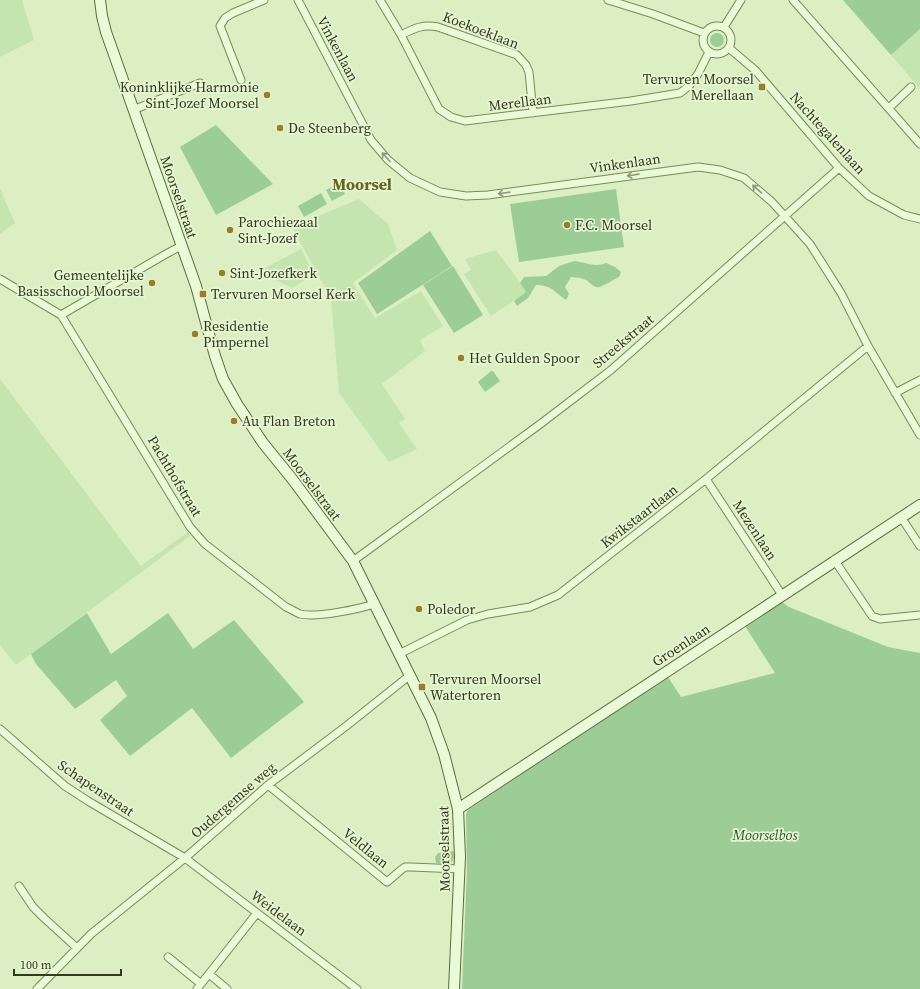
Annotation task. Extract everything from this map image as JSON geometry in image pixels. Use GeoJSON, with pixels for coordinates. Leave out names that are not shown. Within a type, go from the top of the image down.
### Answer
{"type":"FeatureCollection","features":[{"type":"Feature","properties":{"kind":"street","name":"Moorselstraat"},"geometry":{"type":"LineString","coordinates":[[100,0],[106,32],[198,294],[215,356],[229,390],[263,443],[293,480],[353,562],[410,676],[441,744],[456,794],[458,809],[460,870],[454,989]]}},
{"type":"Feature","properties":{"kind":"street"},"geometry":{"type":"LineString","coordinates":[[242,80],[220,26],[225,18],[233,13],[264,0]]}},
{"type":"Feature","properties":{"kind":"street","name":"Vinkenlaan"},"geometry":{"type":"LineString","coordinates":[[298,0],[371,140],[388,160],[410,178],[440,192],[466,196],[488,195],[698,167],[720,170],[744,178],[772,202],[810,244],[841,293],[868,346],[920,435]]}},
{"type":"Feature","properties":{"kind":"street","name":"Merellaan"},"geometry":{"type":"LineString","coordinates":[[380,0],[401,35],[439,108],[451,117],[465,121],[638,100],[680,93],[689,86],[698,74],[709,52]]}},
{"type":"Feature","properties":{"kind":"street"},"geometry":{"type":"LineString","coordinates":[[608,0],[653,14],[704,33]]}},
{"type":"Feature","properties":{"kind":"street"},"geometry":{"type":"LineString","coordinates":[[724,27],[741,0]]}},
{"type":"Feature","properties":{"kind":"street"},"geometry":{"type":"LineString","coordinates":[[793,0],[920,144]]}},
{"type":"Feature","properties":{"kind":"street","name":"Koekoeklaan"},"geometry":{"type":"LineString","coordinates":[[401,35],[417,27],[429,25],[517,55],[526,64],[529,72],[533,113]]}},
{"type":"Feature","properties":{"kind":"street"},"geometry":{"type":"LineString","coordinates":[[710,27],[724,27],[731,37],[729,48],[722,53],[713,54],[709,52],[703,44],[704,33],[710,27]]}},
{"type":"Feature","properties":{"kind":"street","name":"Nachtegalenlaan"},"geometry":{"type":"LineString","coordinates":[[729,48],[756,71],[839,168],[869,196],[904,215],[920,219]]}},
{"type":"Feature","properties":{"kind":"street"},"geometry":{"type":"LineString","coordinates":[[133,110],[200,83]]}},
{"type":"Feature","properties":{"kind":"street"},"geometry":{"type":"LineString","coordinates":[[889,108],[911,87]]}},
{"type":"Feature","properties":{"kind":"street","name":"Streekstraat"},"geometry":{"type":"LineString","coordinates":[[353,562],[611,370],[839,168]]}},
{"type":"Feature","properties":{"kind":"street"},"geometry":{"type":"LineString","coordinates":[[61,315],[181,246]]}},
{"type":"Feature","properties":{"kind":"street","name":"Pachthofstraat"},"geometry":{"type":"LineString","coordinates":[[0,278],[61,315],[190,526],[205,544],[286,607],[296,612],[306,615],[322,614],[362,608],[374,604]]}},
{"type":"Feature","properties":{"kind":"street","name":"Kwikstaartlaan"},"geometry":{"type":"LineString","coordinates":[[399,654],[467,620],[488,614],[530,607],[558,595],[706,479],[868,346]]}},
{"type":"Feature","properties":{"kind":"street"},"geometry":{"type":"LineString","coordinates":[[895,392],[920,380]]}},
{"type":"Feature","properties":{"kind":"street","name":"Mezenlaan"},"geometry":{"type":"LineString","coordinates":[[706,479],[782,595]]}},
{"type":"Feature","properties":{"kind":"street","name":"Groenlaan"},"geometry":{"type":"LineString","coordinates":[[458,809],[920,505]]}},
{"type":"Feature","properties":{"kind":"street"},"geometry":{"type":"LineString","coordinates":[[902,517],[920,546]]}},
{"type":"Feature","properties":{"kind":"street"},"geometry":{"type":"LineString","coordinates":[[835,561],[872,616],[880,619],[920,615]]}},
{"type":"Feature","properties":{"kind":"street","name":"Oudergemse weg"},"geometry":{"type":"LineString","coordinates":[[37,989],[91,934],[185,858],[268,785],[410,676]]}},
{"type":"Feature","properties":{"kind":"street","name":"Schapenstraat"},"geometry":{"type":"LineString","coordinates":[[0,729],[65,786],[185,858]]}},
{"type":"Feature","properties":{"kind":"street","name":"Veldlaan"},"geometry":{"type":"LineString","coordinates":[[268,785],[388,882],[406,867],[460,870]]}},
{"type":"Feature","properties":{"kind":"street","name":"Weidelaan"},"geometry":{"type":"LineString","coordinates":[[185,858],[357,989]]}},
{"type":"Feature","properties":{"kind":"street"},"geometry":{"type":"LineString","coordinates":[[19,886],[38,913],[77,948]]}},
{"type":"Feature","properties":{"kind":"street"},"geometry":{"type":"LineString","coordinates":[[168,957],[199,986],[257,913]]}},
{"type":"Feature","properties":{"kind":"street"},"geometry":{"type":"LineString","coordinates":[[209,974],[227,989]]}},
{"type":"Feature","properties":{"kind":"green space"},"geometry":{"type":"Polygon","coordinates":[[[0,0],[22,0],[34,40],[0,57],[0,0]]]}},
{"type":"Feature","properties":{"kind":"green space"},"geometry":{"type":"Polygon","coordinates":[[[843,0],[920,0],[920,29],[891,55],[843,0]]]}},
{"type":"Feature","properties":{"kind":"green space"},"geometry":{"type":"Polygon","coordinates":[[[920,29],[920,89],[891,55],[920,29]]]}},
{"type":"Feature","properties":{"kind":"green space"},"geometry":{"type":"Polygon","coordinates":[[[714,33],[720,33],[724,37],[724,43],[720,47],[714,47],[710,43],[710,37],[714,33]]]}},
{"type":"Feature","properties":{"kind":"green space"},"geometry":{"type":"Polygon","coordinates":[[[216,125],[273,184],[216,215],[180,147],[216,125]]]}},
{"type":"Feature","properties":{"kind":"green space"},"geometry":{"type":"Polygon","coordinates":[[[339,183],[345,194],[332,201],[326,190],[339,183]]]}},
{"type":"Feature","properties":{"kind":"green space"},"geometry":{"type":"Polygon","coordinates":[[[0,189],[15,223],[0,234],[0,189]]]}},
{"type":"Feature","properties":{"kind":"green space","name":"F.C. Moorsel"},"geometry":{"type":"Polygon","coordinates":[[[616,189],[624,247],[519,262],[510,204],[616,189]]]}},
{"type":"Feature","properties":{"kind":"green space"},"geometry":{"type":"Polygon","coordinates":[[[321,193],[327,204],[304,217],[298,206],[321,193]]]}},
{"type":"Feature","properties":{"kind":"green space"},"geometry":{"type":"Polygon","coordinates":[[[359,199],[388,224],[397,250],[353,283],[375,318],[421,291],[443,326],[420,340],[425,351],[382,384],[405,419],[399,423],[417,449],[389,462],[339,393],[331,299],[292,227],[359,199]]]}},
{"type":"Feature","properties":{"kind":"green space"},"geometry":{"type":"Polygon","coordinates":[[[430,231],[452,266],[377,314],[358,283],[430,231]]]}},
{"type":"Feature","properties":{"kind":"green space"},"geometry":{"type":"Polygon","coordinates":[[[301,249],[314,275],[292,288],[262,273],[261,270],[301,249]]]}},
{"type":"Feature","properties":{"kind":"green space"},"geometry":{"type":"Polygon","coordinates":[[[496,250],[527,292],[491,316],[464,274],[471,270],[465,259],[496,250]]]}},
{"type":"Feature","properties":{"kind":"green space"},"geometry":{"type":"Polygon","coordinates":[[[574,261],[594,265],[606,263],[615,267],[621,272],[619,277],[600,287],[594,286],[584,279],[571,277],[565,287],[569,294],[566,300],[549,287],[536,285],[528,298],[517,306],[514,301],[526,292],[520,283],[524,277],[546,276],[559,266],[574,261]]]}},
{"type":"Feature","properties":{"kind":"green space"},"geometry":{"type":"Polygon","coordinates":[[[453,266],[483,315],[454,333],[423,285],[453,266]]]}},
{"type":"Feature","properties":{"kind":"green space"},"geometry":{"type":"Polygon","coordinates":[[[493,371],[500,381],[485,392],[478,382],[493,371]]]}},
{"type":"Feature","properties":{"kind":"green space"},"geometry":{"type":"Polygon","coordinates":[[[0,379],[141,566],[188,532],[190,536],[16,665],[0,645],[0,379]]]}},
{"type":"Feature","properties":{"kind":"green space","name":"Moorselbos"},"geometry":{"type":"Polygon","coordinates":[[[782,602],[789,607],[888,647],[920,653],[920,989],[462,989],[467,869],[466,814],[468,810],[668,677],[681,697],[775,673],[745,626],[782,602]]]}},
{"type":"Feature","properties":{"kind":"green space"},"geometry":{"type":"Polygon","coordinates":[[[87,613],[111,654],[168,613],[193,649],[234,620],[304,702],[231,758],[192,708],[130,756],[100,720],[127,696],[116,680],[75,709],[36,664],[31,654],[87,613]]]}},
{"type":"Feature","properties":{"kind":"green space"},"geometry":{"type":"Polygon","coordinates":[[[451,851],[455,852],[452,862],[447,864],[436,863],[435,857],[438,853],[451,851]]]}},
{"type":"Feature","properties":{"kind":"place","name":"Tervuren Moorsel Merellaan"},"geometry":{"type":"Point","coordinates":[762,87]}},
{"type":"Feature","properties":{"kind":"place","name":"Koninklijke Harmonie Sint-Jozef Moorsel"},"geometry":{"type":"Point","coordinates":[267,95]}},
{"type":"Feature","properties":{"kind":"place","name":"De Steenberg"},"geometry":{"type":"Point","coordinates":[280,128]}},
{"type":"Feature","properties":{"kind":"place","name":"F.C. Moorsel"},"geometry":{"type":"Point","coordinates":[567,225]}},
{"type":"Feature","properties":{"kind":"place","name":"Parochiezaal Sint-Jozef"},"geometry":{"type":"Point","coordinates":[230,230]}},
{"type":"Feature","properties":{"kind":"place","name":"Sint-Jozefkerk"},"geometry":{"type":"Point","coordinates":[222,273]}},
{"type":"Feature","properties":{"kind":"place","name":"Gemeentelijke Basisschool Moorsel"},"geometry":{"type":"Point","coordinates":[152,283]}},
{"type":"Feature","properties":{"kind":"place","name":"Tervuren Moorsel Kerk"},"geometry":{"type":"Point","coordinates":[203,294]}},
{"type":"Feature","properties":{"kind":"place","name":"Residentie Pimpernel"},"geometry":{"type":"Point","coordinates":[195,334]}},
{"type":"Feature","properties":{"kind":"place","name":"Het Gulden Spoor"},"geometry":{"type":"Point","coordinates":[461,358]}},
{"type":"Feature","properties":{"kind":"place","name":"Au Flan Breton"},"geometry":{"type":"Point","coordinates":[234,421]}},
{"type":"Feature","properties":{"kind":"place","name":"Poledor"},"geometry":{"type":"Point","coordinates":[419,609]}},
{"type":"Feature","properties":{"kind":"place","name":"Tervuren Moorsel Watertoren"},"geometry":{"type":"Point","coordinates":[422,687]}},
{"type":"Feature","properties":{"kind":"district","name":"Moorsel"},"geometry":{"type":"Point","coordinates":[362,184]}}]}
